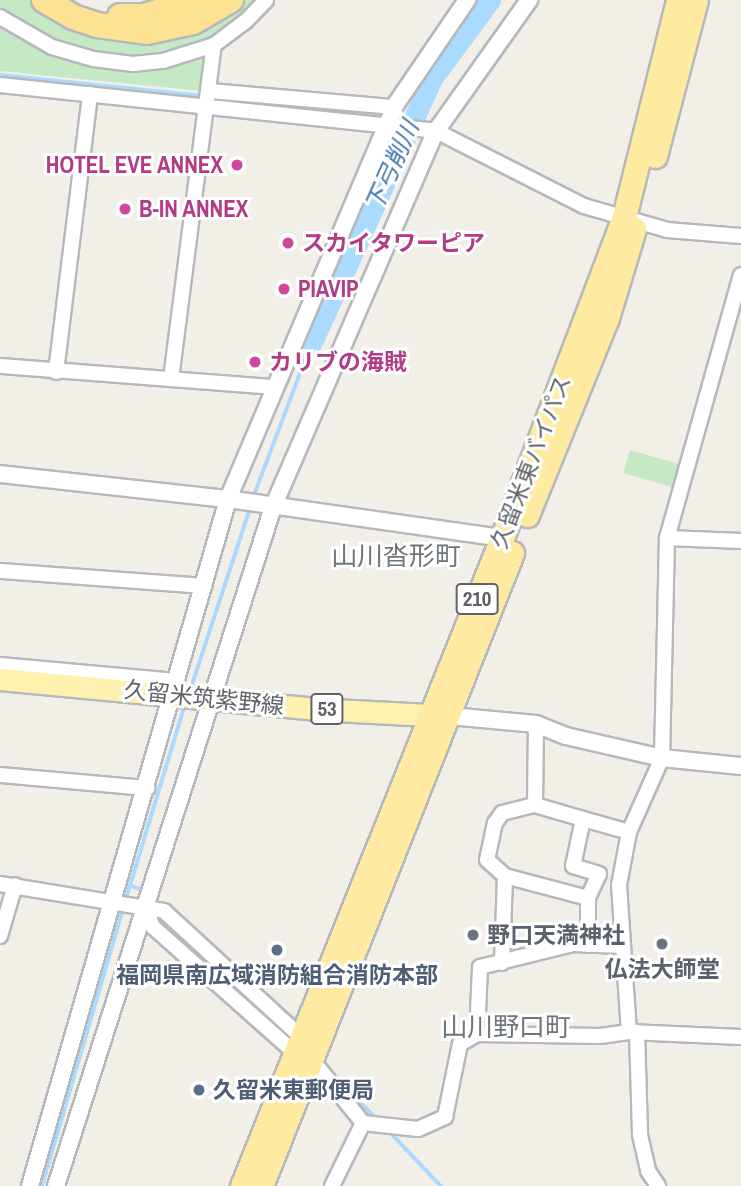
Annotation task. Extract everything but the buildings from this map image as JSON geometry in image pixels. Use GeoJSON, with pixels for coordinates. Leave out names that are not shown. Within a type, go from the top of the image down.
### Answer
{"type":"FeatureCollection","features":[{"type":"Feature","properties":{"kind":"highway"},"geometry":{"type":"LineString","coordinates":[[44,0],[73,17],[97,25],[147,32],[193,22],[231,0]]}},
{"type":"Feature","properties":{"kind":"highway"},"geometry":{"type":"LineString","coordinates":[[70,0],[123,16],[159,13],[197,0]]}},
{"type":"Feature","properties":{"kind":"highway","name":"久留米東バイパス"},"geometry":{"type":"LineString","coordinates":[[242,1186],[303,1050],[607,318],[678,0]]}},
{"type":"Feature","properties":{"kind":"highway","name":"久留米東バイパス"},"geometry":{"type":"LineString","coordinates":[[440,716],[502,538],[630,220],[696,0]]}},
{"type":"Feature","properties":{"kind":"highway","name":"久留米東バイパス"},"geometry":{"type":"LineString","coordinates":[[261,1186],[303,1050]]}},
{"type":"Feature","properties":{"kind":"main road","name":"久留米筑紫野線"},"geometry":{"type":"LineString","coordinates":[[0,679],[175,687],[208,698],[315,709],[440,716]]}},
{"type":"Feature","properties":{"kind":"street"},"geometry":{"type":"LineString","coordinates":[[0,17],[52,47],[93,59],[133,64],[163,61],[214,45],[246,21],[266,0]]}},
{"type":"Feature","properties":{"kind":"street"},"geometry":{"type":"LineString","coordinates":[[56,1186],[146,909],[208,698],[273,507],[436,131],[528,0]]}},
{"type":"Feature","properties":{"kind":"street"},"geometry":{"type":"LineString","coordinates":[[30,1186],[110,900],[147,788],[228,499],[394,107],[464,2]]}},
{"type":"Feature","properties":{"kind":"street"},"geometry":{"type":"LineString","coordinates":[[171,379],[214,45]]}},
{"type":"Feature","properties":{"kind":"street"},"geometry":{"type":"LineString","coordinates":[[0,85],[436,131],[584,206],[667,230],[741,236]]}},
{"type":"Feature","properties":{"kind":"street"},"geometry":{"type":"LineString","coordinates":[[210,90],[394,107]]}},
{"type":"Feature","properties":{"kind":"street"},"geometry":{"type":"LineString","coordinates":[[56,372],[90,94]]}},
{"type":"Feature","properties":{"kind":"street"},"geometry":{"type":"LineString","coordinates":[[658,1186],[648,1171],[640,1135],[633,1032],[622,946],[620,885],[629,832],[662,758],[667,538],[741,275]]}},
{"type":"Feature","properties":{"kind":"street"},"geometry":{"type":"LineString","coordinates":[[0,366],[274,387]]}},
{"type":"Feature","properties":{"kind":"street"},"geometry":{"type":"LineString","coordinates":[[0,474],[228,499],[502,538]]}},
{"type":"Feature","properties":{"kind":"street"},"geometry":{"type":"LineString","coordinates":[[667,538],[741,541]]}},
{"type":"Feature","properties":{"kind":"street"},"geometry":{"type":"LineString","coordinates":[[0,571],[204,586]]}},
{"type":"Feature","properties":{"kind":"street"},"geometry":{"type":"LineString","coordinates":[[0,665],[175,687]]}},
{"type":"Feature","properties":{"kind":"street"},"geometry":{"type":"LineString","coordinates":[[440,716],[536,724],[566,736],[662,758],[741,766]]}},
{"type":"Feature","properties":{"kind":"street"},"geometry":{"type":"LineString","coordinates":[[535,806],[536,724]]}},
{"type":"Feature","properties":{"kind":"street"},"geometry":{"type":"LineString","coordinates":[[0,775],[147,788]]}},
{"type":"Feature","properties":{"kind":"street"},"geometry":{"type":"LineString","coordinates":[[588,898],[505,876],[487,860],[495,823],[502,813],[535,806],[629,832]]}},
{"type":"Feature","properties":{"kind":"street"},"geometry":{"type":"LineString","coordinates":[[583,819],[573,866],[599,874],[588,898],[588,945]]}},
{"type":"Feature","properties":{"kind":"street"},"geometry":{"type":"LineString","coordinates":[[502,963],[505,876]]}},
{"type":"Feature","properties":{"kind":"street"},"geometry":{"type":"LineString","coordinates":[[0,936],[7,885],[110,900],[146,909]]}},
{"type":"Feature","properties":{"kind":"street"},"geometry":{"type":"LineString","coordinates":[[146,909],[153,927],[303,1050],[363,1123],[418,1129],[445,1117],[460,1044],[477,1034],[600,1035],[633,1032],[741,1037]]}},
{"type":"Feature","properties":{"kind":"street"},"geometry":{"type":"LineString","coordinates":[[477,1034],[480,967],[573,944],[622,946]]}},
{"type":"Feature","properties":{"kind":"street"},"geometry":{"type":"LineString","coordinates":[[332,1186],[363,1123]]}},
{"type":"Feature","properties":{"kind":"green space"},"geometry":{"type":"Polygon","coordinates":[[[0,0],[30,0],[48,12],[96,33],[240,0],[258,0],[242,18],[205,42],[152,58],[94,54],[55,42],[0,8],[0,0]]]}},
{"type":"Feature","properties":{"kind":"green space"},"geometry":{"type":"Polygon","coordinates":[[[0,21],[74,62],[107,68],[169,67],[205,54],[202,91],[0,71],[0,21]]]}},
{"type":"Feature","properties":{"kind":"green space"},"geometry":{"type":"Polygon","coordinates":[[[630,450],[685,466],[678,489],[623,473],[630,450]]]}},
{"type":"Feature","properties":{"kind":"waterway","name":"下弓削川"},"geometry":{"type":"LineString","coordinates":[[312,342],[433,77],[490,0]]}},
{"type":"Feature","properties":{"kind":"waterway"},"geometry":{"type":"LineString","coordinates":[[0,75],[203,96]]}},
{"type":"Feature","properties":{"kind":"waterway"},"geometry":{"type":"LineString","coordinates":[[232,100],[318,112]]}},
{"type":"Feature","properties":{"kind":"waterway"},"geometry":{"type":"LineString","coordinates":[[253,498],[312,342]]}},
{"type":"Feature","properties":{"kind":"waterway"},"geometry":{"type":"LineString","coordinates":[[190,691],[251,505]]}},
{"type":"Feature","properties":{"kind":"waterway"},"geometry":{"type":"LineString","coordinates":[[125,902],[185,705]]}},
{"type":"Feature","properties":{"kind":"waterway"},"geometry":{"type":"LineString","coordinates":[[130,885],[144,891]]}},
{"type":"Feature","properties":{"kind":"waterway"},"geometry":{"type":"LineString","coordinates":[[42,1186],[123,909]]}},
{"type":"Feature","properties":{"kind":"waterway"},"geometry":{"type":"LineString","coordinates":[[332,1074],[376,1118]]}},
{"type":"Feature","properties":{"kind":"waterway"},"geometry":{"type":"LineString","coordinates":[[389,1131],[441,1186]]}},
{"type":"Feature","properties":{"kind":"place","name":"HOTEL EVE ANNEX"},"geometry":{"type":"Point","coordinates":[237,165]}},
{"type":"Feature","properties":{"kind":"place","name":"B-IN ANNEX"},"geometry":{"type":"Point","coordinates":[125,209]}},
{"type":"Feature","properties":{"kind":"place","name":"スカイタワーピア"},"geometry":{"type":"Point","coordinates":[288,243]}},
{"type":"Feature","properties":{"kind":"place","name":"PIAVIP"},"geometry":{"type":"Point","coordinates":[284,289]}},
{"type":"Feature","properties":{"kind":"place","name":"カリブの海賊"},"geometry":{"type":"Point","coordinates":[255,362]}},
{"type":"Feature","properties":{"kind":"place","name":"野口天満神社"},"geometry":{"type":"Point","coordinates":[473,935]}},
{"type":"Feature","properties":{"kind":"place","name":"仏法大師堂"},"geometry":{"type":"Point","coordinates":[662,944]}},
{"type":"Feature","properties":{"kind":"place","name":"福岡県南広域消防組合消防本部"},"geometry":{"type":"Point","coordinates":[277,950]}},
{"type":"Feature","properties":{"kind":"place","name":"久留米東郵便局"},"geometry":{"type":"Point","coordinates":[199,1090]}},
{"type":"Feature","properties":{"kind":"district","name":"山川沓形町"},"geometry":{"type":"Point","coordinates":[396,556]}},
{"type":"Feature","properties":{"kind":"district","name":"山川野口町"},"geometry":{"type":"Point","coordinates":[506,1027]}}]}
